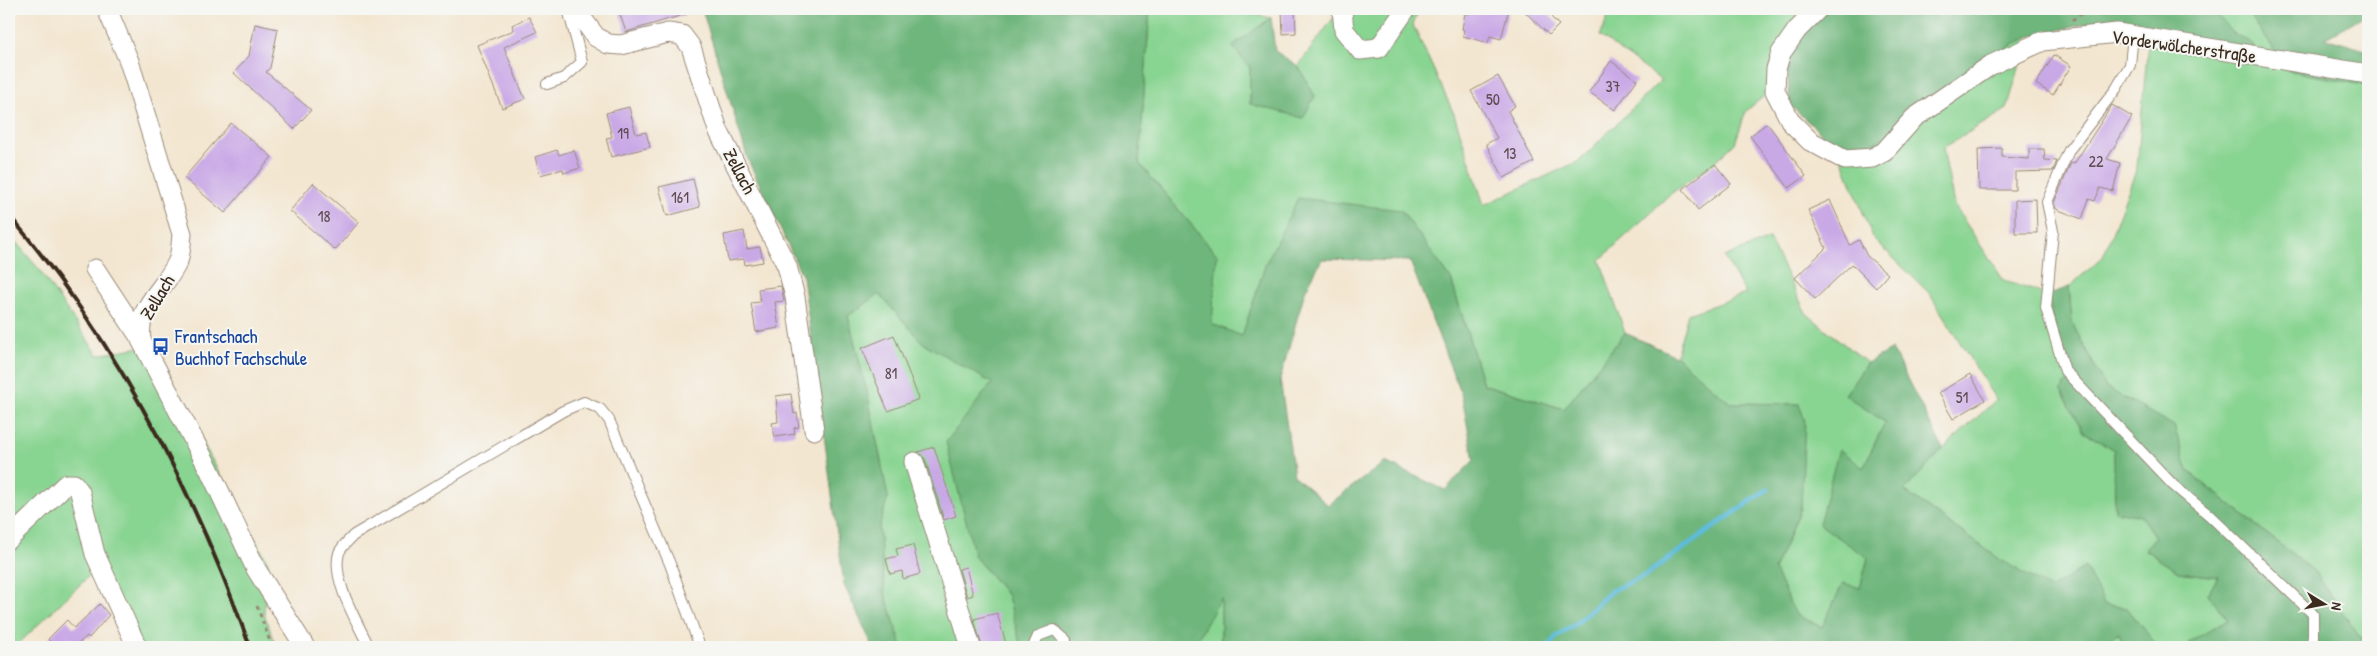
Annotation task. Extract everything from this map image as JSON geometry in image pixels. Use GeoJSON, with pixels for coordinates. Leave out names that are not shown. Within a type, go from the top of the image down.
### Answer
{"type":"FeatureCollection","features":[{"type":"Feature","properties":{"kind":"street","name":"Zellach"},"geometry":{"type":"LineString","coordinates":[[107,9],[128,61],[182,234],[178,260],[142,315],[139,327],[141,340],[209,469],[256,569],[305,647]]}},
{"type":"Feature","properties":{"kind":"street","name":"Zellach"},"geometry":{"type":"LineString","coordinates":[[576,9],[596,37],[608,44],[621,44],[668,33],[682,35],[691,47],[718,130],[787,266],[795,297],[814,430]]}},
{"type":"Feature","properties":{"kind":"street"},"geometry":{"type":"LineString","coordinates":[[1342,9],[1344,30],[1360,50],[1379,48],[1406,9]]}},
{"type":"Feature","properties":{"kind":"street","name":"Vorderwölcherstraße"},"geometry":{"type":"LineString","coordinates":[[1818,9],[1797,30],[1781,53],[1776,70],[1775,91],[1791,122],[1825,150],[1845,160],[1872,158],[1884,152],[1914,118],[1991,65],[2043,41],[2117,33],[2368,74]]}},
{"type":"Feature","properties":{"kind":"street"},"geometry":{"type":"LineString","coordinates":[[95,269],[141,340]]}},
{"type":"Feature","properties":{"kind":"street"},"geometry":{"type":"LineString","coordinates":[[914,462],[972,647]]}},
{"type":"Feature","properties":{"kind":"street"},"geometry":{"type":"LineString","coordinates":[[9,538],[66,484],[74,484],[80,492],[95,554],[137,647]]}},
{"type":"Feature","properties":{"kind":"lane"},"geometry":{"type":"LineString","coordinates":[[547,84],[564,78],[582,62],[568,9]]}},
{"type":"Feature","properties":{"kind":"lane"},"geometry":{"type":"LineString","coordinates":[[2133,35],[2130,65],[2116,89],[2069,150],[2047,202],[2052,230],[2046,308],[2065,371],[2173,485],[2209,515],[2313,614],[2311,647]]}},
{"type":"Feature","properties":{"kind":"lane"},"geometry":{"type":"LineString","coordinates":[[369,647],[346,597],[337,568],[340,551],[354,535],[563,411],[584,402],[600,409],[609,420],[670,564],[700,647]]}},
{"type":"Feature","properties":{"kind":"lane"},"geometry":{"type":"LineString","coordinates":[[1033,647],[1038,636],[1054,630],[1066,640],[1064,647]]}},
{"type":"Feature","properties":{"kind":"green space"},"geometry":{"type":"Polygon","coordinates":[[[702,9],[1150,9],[1139,163],[1217,255],[1212,324],[1242,336],[1266,263],[1298,198],[1401,210],[1451,279],[1483,384],[1564,409],[1625,333],[1676,356],[1730,403],[1799,404],[1805,421],[1801,508],[1774,570],[1796,615],[1822,627],[1843,583],[1860,588],[1868,558],[1819,524],[1839,449],[1863,468],[1885,422],[1845,395],[1867,363],[1892,349],[1943,449],[1904,491],[2001,560],[2050,589],[2085,567],[2105,605],[2127,608],[2158,647],[2124,647],[2119,633],[2104,643],[2081,647],[1221,647],[1221,598],[1193,647],[1021,647],[1008,596],[975,557],[946,442],[992,383],[923,343],[879,294],[848,316],[867,392],[888,497],[879,528],[885,593],[902,647],[873,647],[844,585],[803,277],[748,160],[702,9]],[[1322,259],[1305,291],[1280,379],[1294,476],[1328,505],[1385,462],[1445,490],[1474,460],[1462,397],[1410,261],[1322,259]]]}},
{"type":"Feature","properties":{"kind":"green space"},"geometry":{"type":"Polygon","coordinates":[[[1150,9],[1233,9],[1271,18],[1233,46],[1250,68],[1250,104],[1315,96],[1298,66],[1340,9],[1419,9],[1413,25],[1454,114],[1484,205],[1579,161],[1661,80],[1600,36],[1611,9],[1828,9],[1789,50],[1788,76],[1746,111],[1735,143],[1715,162],[1669,195],[1600,260],[1625,333],[1564,409],[1483,384],[1451,279],[1401,210],[1266,263],[1242,337],[1211,324],[1217,255],[1139,163],[1150,9]]]}},
{"type":"Feature","properties":{"kind":"green space"},"geometry":{"type":"Polygon","coordinates":[[[1828,9],[2212,9],[2233,33],[2253,44],[2264,65],[2216,57],[2189,35],[2094,22],[2028,37],[1973,66],[1896,132],[1867,146],[1838,149],[1790,105],[1789,50],[1828,9]]]}},
{"type":"Feature","properties":{"kind":"green space"},"geometry":{"type":"Polygon","coordinates":[[[2212,9],[2246,9],[2288,70],[2368,86],[2368,637],[2360,638],[2316,573],[2188,471],[2174,426],[2106,388],[2072,323],[2069,287],[2103,257],[2137,168],[2149,30],[2189,35],[2216,57],[2253,44],[2233,33],[2212,9]]]}},
{"type":"Feature","properties":{"kind":"green space"},"geometry":{"type":"Polygon","coordinates":[[[2246,9],[2368,9],[2368,13],[2326,38],[2368,51],[2368,86],[2288,70],[2246,9]]]}},
{"type":"Feature","properties":{"kind":"green space"},"geometry":{"type":"Polygon","coordinates":[[[1271,18],[1275,51],[1298,66],[1315,96],[1303,118],[1250,104],[1250,68],[1232,46],[1271,18]]]}},
{"type":"Feature","properties":{"kind":"green space"},"geometry":{"type":"Polygon","coordinates":[[[2028,37],[2007,109],[1943,148],[1954,205],[2004,281],[2048,295],[2056,332],[2074,374],[2084,432],[2114,450],[2115,510],[2141,516],[2155,537],[2145,550],[2178,572],[2218,577],[2208,594],[2228,620],[2188,643],[2192,647],[2158,647],[2127,608],[2105,605],[2085,567],[2050,589],[2001,560],[1904,491],[1943,449],[1996,400],[1929,293],[1873,238],[1838,149],[1867,146],[1896,132],[1973,66],[2028,37]]]}},
{"type":"Feature","properties":{"kind":"green space"},"geometry":{"type":"Polygon","coordinates":[[[9,234],[38,268],[98,355],[150,345],[268,563],[264,613],[276,647],[135,647],[90,575],[15,647],[9,647],[9,234]]]}},
{"type":"Feature","properties":{"kind":"green space"},"geometry":{"type":"Polygon","coordinates":[[[1769,239],[1806,313],[1867,363],[1845,395],[1885,422],[1863,468],[1839,450],[1868,557],[1860,588],[1843,584],[1823,627],[1796,615],[1774,570],[1801,508],[1799,404],[1730,403],[1676,356],[1688,314],[1746,294],[1724,257],[1769,239]]]}},
{"type":"Feature","properties":{"kind":"green space"},"geometry":{"type":"Polygon","coordinates":[[[2069,287],[2072,323],[2106,388],[2174,426],[2188,471],[2316,573],[2360,638],[2368,637],[2368,647],[2192,647],[2188,643],[2228,620],[2208,594],[2218,577],[2178,572],[2145,550],[2155,537],[2141,516],[2115,511],[2114,450],[2084,432],[2061,390],[2074,374],[2056,332],[2048,295],[2069,287]]]}},
{"type":"Feature","properties":{"kind":"green space"},"geometry":{"type":"Polygon","coordinates":[[[879,294],[924,343],[992,383],[975,557],[1008,596],[1021,647],[902,647],[885,593],[879,527],[888,497],[867,392],[848,316],[879,294]]]}},
{"type":"Feature","properties":{"kind":"green space"},"geometry":{"type":"Polygon","coordinates":[[[1221,597],[1221,647],[1193,647],[1221,597]]]}},
{"type":"Feature","properties":{"kind":"green space"},"geometry":{"type":"Polygon","coordinates":[[[2120,633],[2124,647],[2081,647],[2104,643],[2120,633]]]}},
{"type":"Feature","properties":{"kind":"building"},"geometry":{"type":"Polygon","coordinates":[[[618,9],[692,9],[693,12],[626,32],[618,9]]]}},
{"type":"Feature","properties":{"kind":"building"},"geometry":{"type":"Polygon","coordinates":[[[1282,9],[1295,9],[1296,33],[1283,34],[1282,9]]]}},
{"type":"Feature","properties":{"kind":"building"},"geometry":{"type":"Polygon","coordinates":[[[1470,9],[1509,9],[1501,39],[1490,36],[1488,43],[1463,36],[1464,30],[1462,29],[1465,13],[1469,14],[1470,9]]]}},
{"type":"Feature","properties":{"kind":"building"},"geometry":{"type":"Polygon","coordinates":[[[1522,9],[1543,9],[1559,25],[1549,35],[1522,9]]]}},
{"type":"Feature","properties":{"kind":"building"},"geometry":{"type":"Polygon","coordinates":[[[529,17],[537,32],[504,47],[525,99],[502,108],[477,45],[514,30],[512,25],[529,17]]]}},
{"type":"Feature","properties":{"kind":"building"},"geometry":{"type":"Polygon","coordinates":[[[255,24],[278,29],[270,68],[266,72],[311,110],[294,129],[234,73],[249,56],[255,24]]]}},
{"type":"Feature","properties":{"kind":"building"},"geometry":{"type":"Polygon","coordinates":[[[2054,55],[2071,66],[2053,95],[2036,84],[2054,55]]]}},
{"type":"Feature","properties":{"kind":"building"},"geometry":{"type":"Polygon","coordinates":[[[1611,61],[1637,80],[1615,110],[1589,92],[1611,61]]]}},
{"type":"Feature","properties":{"kind":"building"},"geometry":{"type":"Polygon","coordinates":[[[1498,76],[1515,106],[1508,111],[1534,162],[1504,178],[1486,144],[1497,138],[1471,91],[1498,76]]]}},
{"type":"Feature","properties":{"kind":"building"},"geometry":{"type":"Polygon","coordinates":[[[2112,105],[2132,117],[2107,159],[2120,163],[2113,191],[2100,188],[2095,201],[2089,199],[2082,219],[2056,209],[2054,203],[2071,163],[2074,164],[2112,105]]]}},
{"type":"Feature","properties":{"kind":"building"},"geometry":{"type":"Polygon","coordinates":[[[629,107],[636,134],[646,132],[650,147],[611,157],[606,138],[612,137],[606,113],[629,107]]]}},
{"type":"Feature","properties":{"kind":"building"},"geometry":{"type":"Polygon","coordinates":[[[231,123],[272,157],[225,213],[184,178],[231,123]]]}},
{"type":"Feature","properties":{"kind":"building"},"geometry":{"type":"Polygon","coordinates":[[[1767,123],[1806,176],[1789,188],[1750,136],[1767,123]]]}},
{"type":"Feature","properties":{"kind":"building"},"geometry":{"type":"Polygon","coordinates":[[[2002,148],[2002,157],[2029,159],[2029,149],[2044,149],[2045,160],[2057,161],[2053,171],[2015,172],[2015,190],[1979,190],[1978,149],[2002,148]]]}},
{"type":"Feature","properties":{"kind":"building"},"geometry":{"type":"Polygon","coordinates":[[[557,150],[559,155],[574,150],[580,168],[564,173],[563,169],[540,175],[535,157],[557,150]]]}},
{"type":"Feature","properties":{"kind":"building"},"geometry":{"type":"Polygon","coordinates":[[[1715,164],[1731,184],[1698,210],[1683,189],[1715,164]]]}},
{"type":"Feature","properties":{"kind":"building"},"geometry":{"type":"Polygon","coordinates":[[[693,179],[700,207],[667,216],[659,187],[693,179]]]}},
{"type":"Feature","properties":{"kind":"building"},"geometry":{"type":"Polygon","coordinates":[[[313,183],[359,222],[335,250],[290,211],[313,183]]]}},
{"type":"Feature","properties":{"kind":"building"},"geometry":{"type":"Polygon","coordinates":[[[2036,199],[2037,233],[2015,233],[2015,200],[2036,199]]]}},
{"type":"Feature","properties":{"kind":"building"},"geometry":{"type":"Polygon","coordinates":[[[1830,200],[1850,245],[1859,240],[1867,256],[1888,274],[1876,288],[1852,264],[1815,299],[1795,278],[1826,248],[1808,210],[1830,200]]]}},
{"type":"Feature","properties":{"kind":"building"},"geometry":{"type":"Polygon","coordinates":[[[744,231],[747,249],[760,247],[763,262],[745,265],[744,259],[728,261],[724,235],[744,231]]]}},
{"type":"Feature","properties":{"kind":"building"},"geometry":{"type":"Polygon","coordinates":[[[781,286],[784,301],[775,302],[779,328],[756,332],[751,303],[760,302],[758,289],[781,286]]]}},
{"type":"Feature","properties":{"kind":"building"},"geometry":{"type":"Polygon","coordinates":[[[894,335],[919,399],[888,411],[862,348],[894,335]]]}},
{"type":"Feature","properties":{"kind":"building"},"geometry":{"type":"Polygon","coordinates":[[[1970,374],[1985,400],[1953,419],[1938,393],[1970,374]]]}},
{"type":"Feature","properties":{"kind":"building"},"geometry":{"type":"Polygon","coordinates":[[[791,394],[794,414],[797,413],[799,427],[794,428],[795,434],[775,437],[772,423],[778,422],[776,396],[791,394]]]}},
{"type":"Feature","properties":{"kind":"building"},"geometry":{"type":"Polygon","coordinates":[[[934,447],[956,516],[944,520],[925,459],[918,452],[934,447]]]}},
{"type":"Feature","properties":{"kind":"building"},"geometry":{"type":"Polygon","coordinates":[[[913,545],[920,574],[903,579],[902,571],[890,574],[886,559],[898,556],[896,549],[913,545]]]}},
{"type":"Feature","properties":{"kind":"building"},"geometry":{"type":"Polygon","coordinates":[[[966,567],[973,595],[967,597],[959,569],[966,567]]]}},
{"type":"Feature","properties":{"kind":"building"},"geometry":{"type":"Polygon","coordinates":[[[100,604],[109,615],[89,638],[87,636],[75,647],[55,647],[48,639],[67,620],[74,628],[100,604]]]}},
{"type":"Feature","properties":{"kind":"building"},"geometry":{"type":"Polygon","coordinates":[[[997,613],[1007,647],[982,647],[974,619],[997,613]]]}},
{"type":"Feature","properties":{"kind":"waterway"},"geometry":{"type":"LineString","coordinates":[[1548,647],[1556,637],[1578,622],[1611,591],[1644,576],[1768,489]]}},
{"type":"Feature","properties":{"kind":"railway"},"geometry":{"type":"LineString","coordinates":[[9,215],[84,314],[118,366],[149,420],[178,475],[204,531],[250,647]]}},
{"type":"Feature","properties":{"kind":"place","name":"Frantschach Buchhof Fachschule"},"geometry":{"type":"Point","coordinates":[161,347]}}]}
